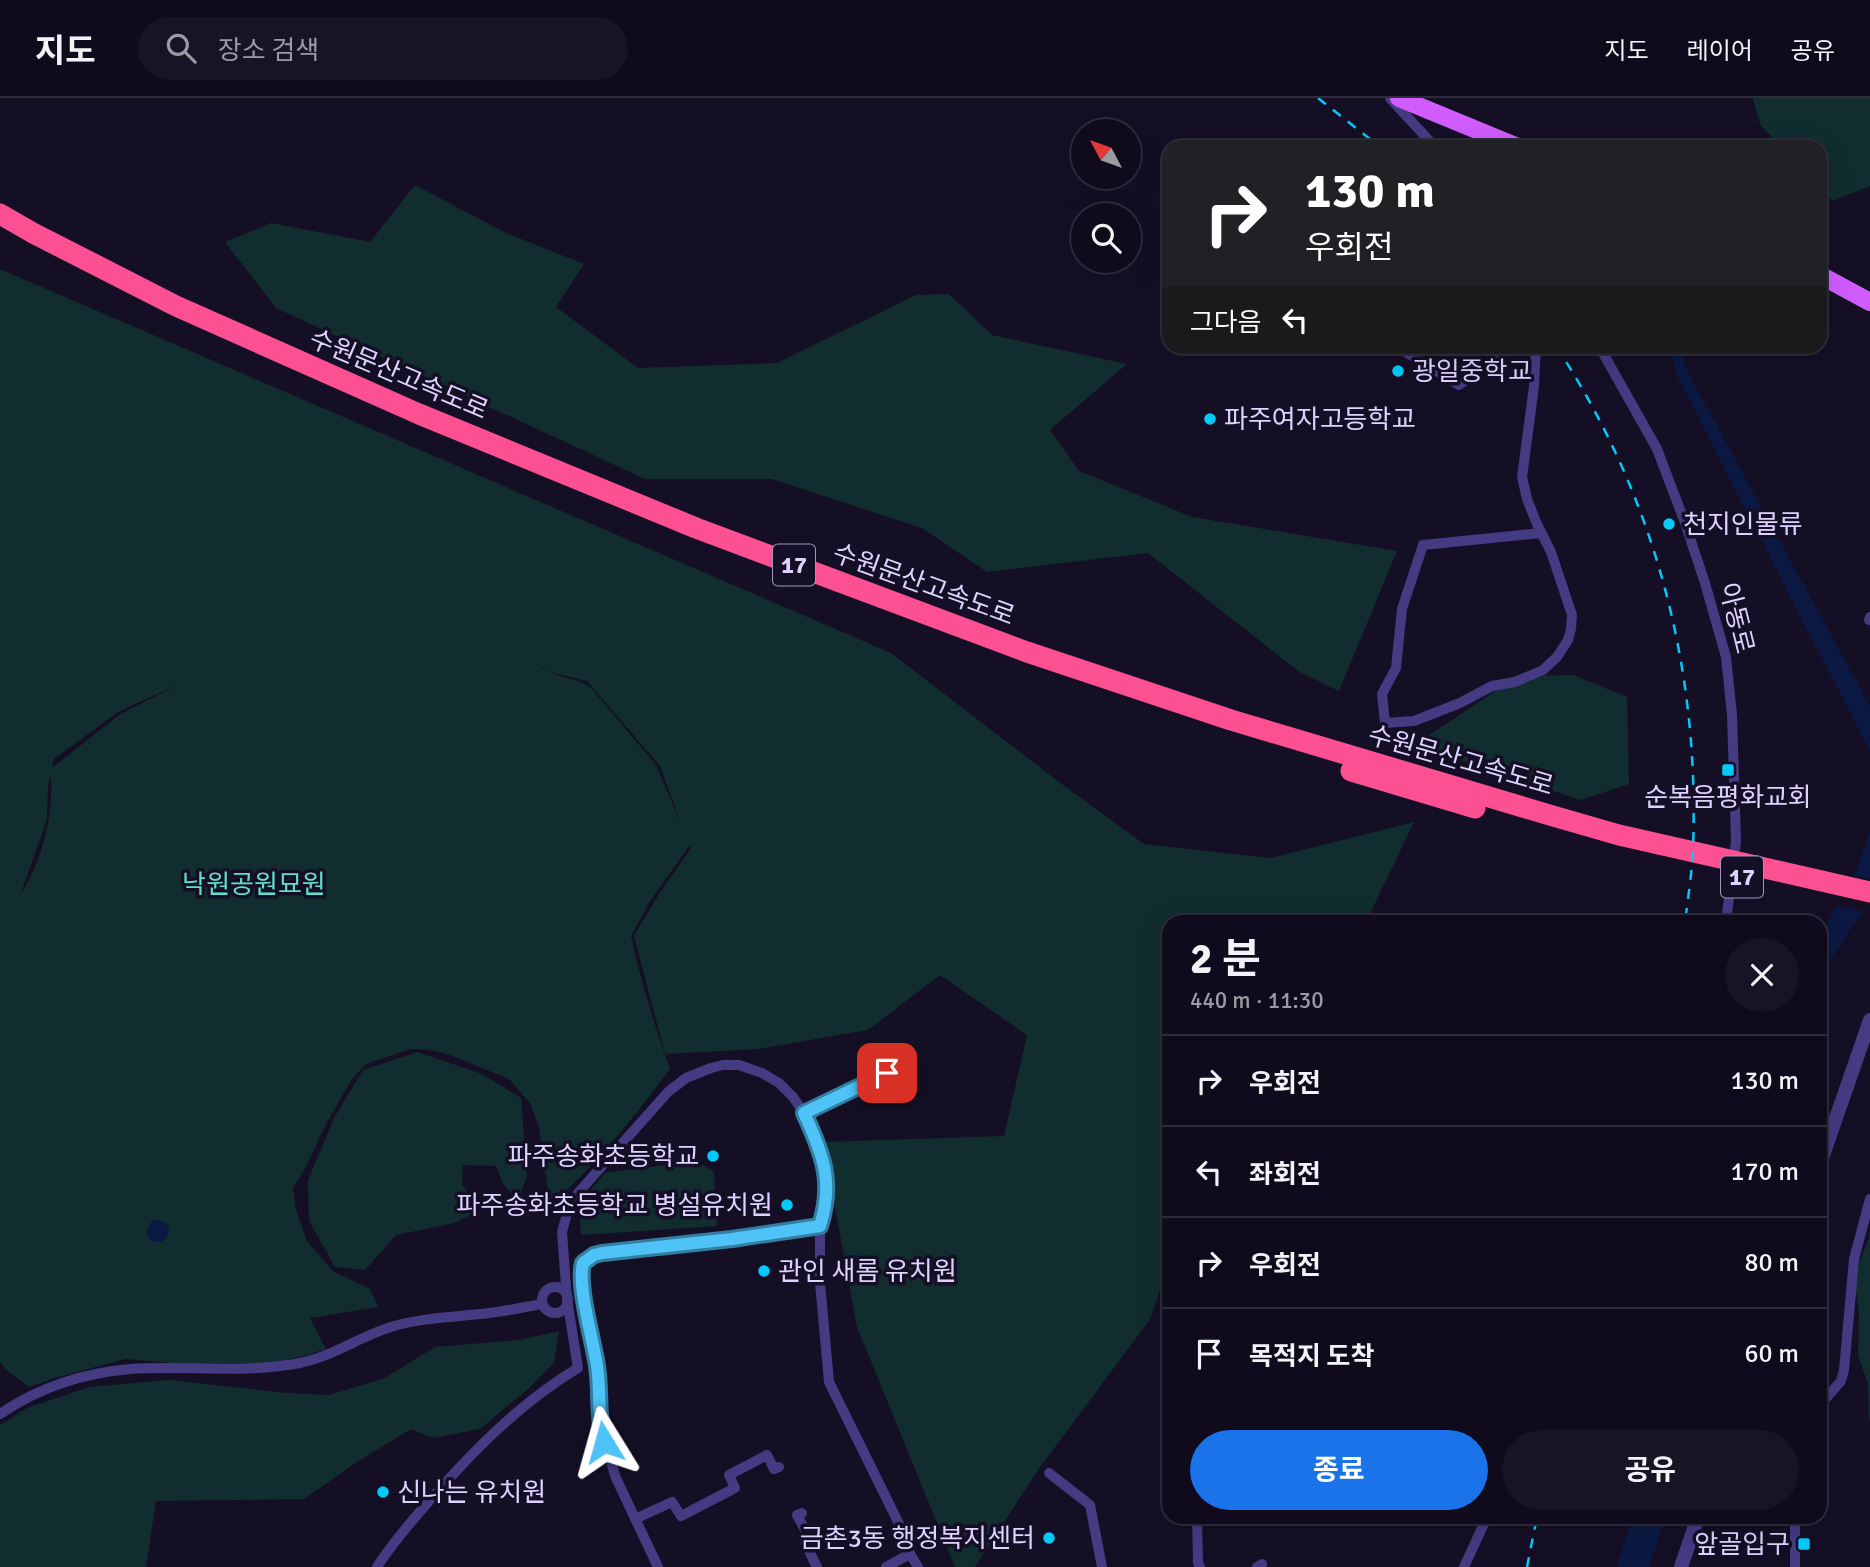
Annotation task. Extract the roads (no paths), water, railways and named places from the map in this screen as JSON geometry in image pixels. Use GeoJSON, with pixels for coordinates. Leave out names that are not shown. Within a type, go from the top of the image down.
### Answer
{"type":"FeatureCollection","features":[{"type":"Feature","properties":{"kind":"highway","name":"수원문산고속도로"},"geometry":{"type":"LineString","coordinates":[[0,214],[176,306],[470,436],[696,528],[1015,647],[1231,720],[1480,795],[1616,840],[1739,876],[1870,904]]}},
{"type":"Feature","properties":{"kind":"highway","name":"수원문산고속도로"},"geometry":{"type":"LineString","coordinates":[[0,229],[98,282],[286,369],[528,472],[941,633],[1139,701],[1433,796],[1616,840],[1870,892]]}},
{"type":"Feature","properties":{"kind":"main road"},"geometry":{"type":"LineString","coordinates":[[1399,98],[1501,140]]}},
{"type":"Feature","properties":{"kind":"main road"},"geometry":{"type":"LineString","coordinates":[[1827,279],[1870,302]]}},
{"type":"Feature","properties":{"kind":"street"},"geometry":{"type":"LineString","coordinates":[[1390,98],[1429,140]]}},
{"type":"Feature","properties":{"kind":"street"},"geometry":{"type":"LineString","coordinates":[[1409,354],[1459,385],[1502,354]]}},
{"type":"Feature","properties":{"kind":"street"},"geometry":{"type":"LineString","coordinates":[[1536,354],[1522,477],[1527,499],[1551,552],[1572,615],[1569,640],[1558,657],[1543,670],[1516,682],[1492,686],[1414,720],[1385,723],[1382,694],[1396,668],[1402,609],[1423,545],[1541,533]]}},
{"type":"Feature","properties":{"kind":"street","name":"아동로"},"geometry":{"type":"LineString","coordinates":[[1604,354],[1657,449],[1706,583],[1726,657],[1732,715],[1735,841],[1727,915]]}},
{"type":"Feature","properties":{"kind":"street"},"geometry":{"type":"LineString","coordinates":[[1827,1144],[1870,1020]]}},
{"type":"Feature","properties":{"kind":"street"},"geometry":{"type":"LineString","coordinates":[[578,1368],[562,1232],[578,1193],[668,1092],[686,1079],[723,1065],[739,1065],[762,1073],[779,1083],[793,1097],[804,1113],[821,1151],[827,1175],[826,1207],[820,1226],[820,1283],[829,1382],[918,1567]]}},
{"type":"Feature","properties":{"kind":"street"},"geometry":{"type":"LineString","coordinates":[[804,1113],[887,1073]]}},
{"type":"Feature","properties":{"kind":"street"},"geometry":{"type":"LineString","coordinates":[[1827,1397],[1841,1381],[1844,1370],[1854,1259],[1870,1199]]}},
{"type":"Feature","properties":{"kind":"street"},"geometry":{"type":"LineString","coordinates":[[658,1567],[616,1478],[601,1431],[597,1368],[581,1279],[583,1263],[594,1255],[625,1250],[732,1239],[820,1226]]}},
{"type":"Feature","properties":{"kind":"street"},"geometry":{"type":"LineString","coordinates":[[552,1287],[561,1289],[568,1299],[565,1308],[557,1313],[548,1311],[542,1304],[542,1296],[552,1287]]}},
{"type":"Feature","properties":{"kind":"street"},"geometry":{"type":"LineString","coordinates":[[0,1414],[32,1395],[93,1375],[129,1370],[264,1369],[321,1358],[391,1326],[542,1304]]}},
{"type":"Feature","properties":{"kind":"street"},"geometry":{"type":"LineString","coordinates":[[377,1567],[389,1548],[466,1459],[512,1416],[548,1386],[578,1368],[597,1368]]}},
{"type":"Feature","properties":{"kind":"street"},"geometry":{"type":"LineString","coordinates":[[635,1519],[672,1502],[681,1516],[735,1488],[729,1475],[767,1455],[774,1469],[779,1467]]}},
{"type":"Feature","properties":{"kind":"street"},"geometry":{"type":"LineString","coordinates":[[1049,1473],[1090,1505],[1102,1567]]}},
{"type":"Feature","properties":{"kind":"street"},"geometry":{"type":"LineString","coordinates":[[803,1513],[797,1516],[810,1539],[805,1543],[817,1567]]}},
{"type":"Feature","properties":{"kind":"street"},"geometry":{"type":"LineString","coordinates":[[1197,1524],[1200,1567]]}},
{"type":"Feature","properties":{"kind":"street"},"geometry":{"type":"LineString","coordinates":[[1464,1567],[1484,1524]]}},
{"type":"Feature","properties":{"kind":"street"},"geometry":{"type":"LineString","coordinates":[[1681,1567],[1696,1524]]}},
{"type":"Feature","properties":{"kind":"street"},"geometry":{"type":"LineString","coordinates":[[1795,1567],[1796,1524]]}},
{"type":"Feature","properties":{"kind":"street"},"geometry":{"type":"LineString","coordinates":[[886,1567],[910,1554]]}},
{"type":"Feature","properties":{"kind":"water"},"geometry":{"type":"Polygon","coordinates":[[[1672,354],[1682,354],[1686,369],[1870,706],[1870,752],[1676,374],[1672,354]]]}},
{"type":"Feature","properties":{"kind":"water"},"geometry":{"type":"Polygon","coordinates":[[[1870,831],[1870,900],[1827,965],[1827,923],[1857,869],[1870,831]]]}},
{"type":"Feature","properties":{"kind":"water"},"geometry":{"type":"Polygon","coordinates":[[[158,1220],[166,1223],[169,1231],[166,1239],[158,1242],[150,1239],[147,1231],[150,1223],[158,1220]]]}},
{"type":"Feature","properties":{"kind":"water"},"geometry":{"type":"Polygon","coordinates":[[[1630,1524],[1662,1524],[1649,1567],[1617,1567],[1630,1524]]]}},
{"type":"Feature","properties":{"kind":"railway"},"geometry":{"type":"LineString","coordinates":[[1318,98],[1371,140]]}},
{"type":"Feature","properties":{"kind":"railway"},"geometry":{"type":"LineString","coordinates":[[1561,354],[1591,404],[1620,463],[1645,524],[1664,586],[1679,650],[1693,781],[1692,857],[1686,915]]}},
{"type":"Feature","properties":{"kind":"railway"},"geometry":{"type":"LineString","coordinates":[[1527,1567],[1536,1524]]}},
{"type":"Feature","properties":{"kind":"place","name":"광일중학교"},"geometry":{"type":"Point","coordinates":[1398,371]}},
{"type":"Feature","properties":{"kind":"place","name":"파주여자고등학교"},"geometry":{"type":"Point","coordinates":[1210,419]}},
{"type":"Feature","properties":{"kind":"place","name":"천지인물류"},"geometry":{"type":"Point","coordinates":[1669,524]}},
{"type":"Feature","properties":{"kind":"place","name":"순복음평화교회"},"geometry":{"type":"Point","coordinates":[1728,770]}},
{"type":"Feature","properties":{"kind":"place","name":"파주송화초등학교"},"geometry":{"type":"Point","coordinates":[713,1156]}},
{"type":"Feature","properties":{"kind":"place","name":"파주송화초등학교 병설유치원"},"geometry":{"type":"Point","coordinates":[787,1205]}},
{"type":"Feature","properties":{"kind":"place","name":"관인 새롬 유치원"},"geometry":{"type":"Point","coordinates":[764,1271]}},
{"type":"Feature","properties":{"kind":"place","name":"신나는 유치원"},"geometry":{"type":"Point","coordinates":[383,1492]}},
{"type":"Feature","properties":{"kind":"place","name":"금촌3동 행정복지센터"},"geometry":{"type":"Point","coordinates":[1049,1538]}},
{"type":"Feature","properties":{"kind":"place","name":"앞골입구"},"geometry":{"type":"Point","coordinates":[1804,1544]}},
{"type":"Feature","properties":{"kind":"park label","name":"낙원공원묘원"},"geometry":{"type":"Point","coordinates":[254,884]}}]}
